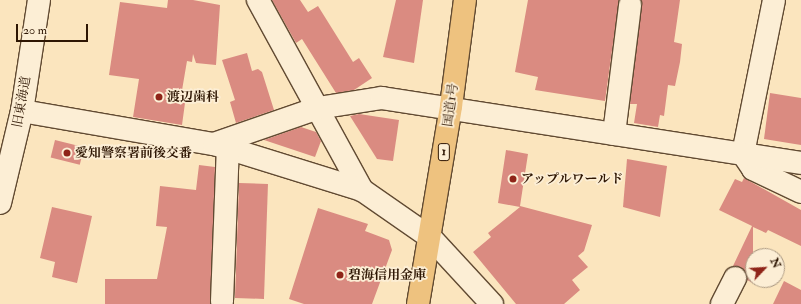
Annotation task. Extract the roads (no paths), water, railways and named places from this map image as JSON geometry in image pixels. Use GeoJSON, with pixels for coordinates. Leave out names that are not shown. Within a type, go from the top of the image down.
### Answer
{"type":"FeatureCollection","features":[{"type":"Feature","properties":{"kind":"highway","name":"国道1号"},"geometry":{"type":"LineString","coordinates":[[418,304],[431,238],[465,0]]}},
{"type":"Feature","properties":{"kind":"street","name":"旧東海道"},"geometry":{"type":"LineString","coordinates":[[0,203],[22,111],[38,0]]}},
{"type":"Feature","properties":{"kind":"street"},"geometry":{"type":"LineString","coordinates":[[258,0],[362,190]]}},
{"type":"Feature","properties":{"kind":"street"},"geometry":{"type":"LineString","coordinates":[[774,0],[743,154],[753,169],[801,192]]}},
{"type":"Feature","properties":{"kind":"street"},"geometry":{"type":"LineString","coordinates":[[614,134],[630,5]]}},
{"type":"Feature","properties":{"kind":"street"},"geometry":{"type":"LineString","coordinates":[[221,146],[318,108],[382,98],[451,106],[801,164]]}},
{"type":"Feature","properties":{"kind":"street"},"geometry":{"type":"LineString","coordinates":[[22,111],[221,146],[362,190],[431,238],[492,304]]}},
{"type":"Feature","properties":{"kind":"street"},"geometry":{"type":"LineString","coordinates":[[221,146],[222,301]]}},
{"type":"Feature","properties":{"kind":"street"},"geometry":{"type":"LineString","coordinates":[[722,304],[734,278]]}},
{"type":"Feature","properties":{"kind":"place","name":"渡辺歯科"},"geometry":{"type":"Point","coordinates":[159,97]}},
{"type":"Feature","properties":{"kind":"place","name":"愛知警察署前後交番"},"geometry":{"type":"Point","coordinates":[67,153]}},
{"type":"Feature","properties":{"kind":"place","name":"アップルワールド"},"geometry":{"type":"Point","coordinates":[513,179]}},
{"type":"Feature","properties":{"kind":"place","name":"碧海信用金庫"},"geometry":{"type":"Point","coordinates":[340,275]}}]}
